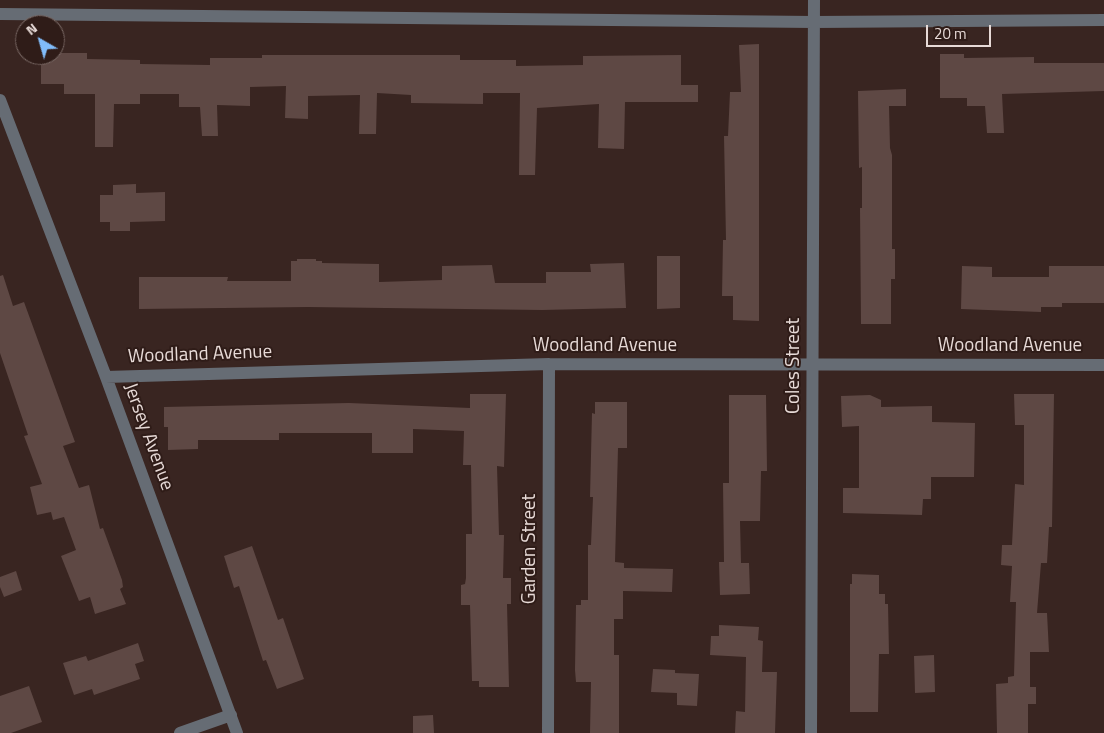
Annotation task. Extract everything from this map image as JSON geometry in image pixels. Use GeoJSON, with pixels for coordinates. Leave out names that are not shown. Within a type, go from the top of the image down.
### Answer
{"type":"FeatureCollection","features":[{"type":"Feature","properties":{"kind":"street","name":"Coles Street"},"geometry":{"type":"LineString","coordinates":[[812,733],[814,0]]}},
{"type":"Feature","properties":{"kind":"street"},"geometry":{"type":"LineString","coordinates":[[0,14],[814,22],[1104,20]]}},
{"type":"Feature","properties":{"kind":"street","name":"Jersey Avenue"},"geometry":{"type":"LineString","coordinates":[[0,100],[106,377],[237,733]]}},
{"type":"Feature","properties":{"kind":"street","name":"Woodland Avenue"},"geometry":{"type":"LineString","coordinates":[[106,377],[549,364],[812,366],[1104,365]]}},
{"type":"Feature","properties":{"kind":"street","name":"Garden Street"},"geometry":{"type":"LineString","coordinates":[[548,733],[549,364]]}},
{"type":"Feature","properties":{"kind":"street"},"geometry":{"type":"LineString","coordinates":[[180,733],[231,715]]}},
{"type":"Feature","properties":{"kind":"building"},"geometry":{"type":"Polygon","coordinates":[[[759,44],[759,321],[733,320],[733,296],[722,296],[723,240],[726,240],[724,136],[728,136],[730,92],[741,92],[739,45],[759,44]]]}},
{"type":"Feature","properties":{"kind":"building"},"geometry":{"type":"Polygon","coordinates":[[[65,53],[87,53],[87,59],[140,60],[140,64],[210,65],[210,58],[262,58],[262,55],[460,55],[460,60],[516,60],[516,66],[583,65],[583,56],[681,55],[681,85],[698,85],[698,102],[625,102],[624,149],[598,148],[599,104],[537,108],[535,175],[519,175],[520,93],[483,93],[483,104],[411,103],[411,95],[377,93],[376,134],[359,134],[360,95],[308,96],[308,119],[285,118],[286,86],[250,87],[250,106],[217,105],[218,136],[202,136],[200,107],[179,107],[179,94],[140,94],[140,104],[114,104],[113,147],[95,147],[95,94],[64,94],[64,84],[41,84],[41,65],[65,65],[65,53]]]}},
{"type":"Feature","properties":{"kind":"building"},"geometry":{"type":"Polygon","coordinates":[[[940,54],[964,54],[964,58],[1034,57],[1034,63],[1104,63],[1104,91],[1002,94],[1004,133],[987,133],[985,106],[967,106],[967,98],[940,98],[940,54]]]}},
{"type":"Feature","properties":{"kind":"building"},"geometry":{"type":"Polygon","coordinates":[[[906,89],[906,106],[889,106],[890,148],[892,155],[892,249],[895,249],[895,279],[891,279],[891,324],[861,324],[860,208],[862,208],[862,167],[859,168],[858,91],[906,89]]]}},
{"type":"Feature","properties":{"kind":"building"},"geometry":{"type":"Polygon","coordinates":[[[136,184],[136,193],[165,192],[165,221],[130,222],[130,231],[110,231],[110,222],[100,222],[100,195],[113,195],[113,185],[136,184]]]}},
{"type":"Feature","properties":{"kind":"building"},"geometry":{"type":"Polygon","coordinates":[[[657,256],[680,256],[680,308],[657,309],[657,256]]]}},
{"type":"Feature","properties":{"kind":"building"},"geometry":{"type":"Polygon","coordinates":[[[297,259],[316,259],[316,261],[322,261],[322,263],[379,264],[379,282],[442,280],[442,266],[492,265],[495,283],[546,283],[546,272],[591,272],[590,264],[624,263],[626,308],[542,310],[308,307],[139,309],[139,277],[228,277],[227,281],[291,281],[291,261],[297,261],[297,259]]]}},
{"type":"Feature","properties":{"kind":"building"},"geometry":{"type":"Polygon","coordinates":[[[962,266],[992,267],[992,277],[1049,277],[1049,266],[1104,266],[1104,303],[1062,303],[1062,307],[1041,307],[1041,312],[961,309],[962,266]]]}},
{"type":"Feature","properties":{"kind":"building"},"geometry":{"type":"Polygon","coordinates":[[[3,275],[13,306],[24,302],[75,442],[63,446],[79,488],[89,485],[100,529],[103,528],[122,580],[123,587],[120,589],[126,604],[95,614],[90,597],[79,601],[61,556],[76,550],[64,517],[53,520],[51,512],[37,515],[30,487],[42,484],[24,436],[28,435],[0,353],[0,276],[3,275]]]}},
{"type":"Feature","properties":{"kind":"building"},"geometry":{"type":"Polygon","coordinates":[[[470,394],[506,394],[504,467],[497,466],[499,535],[504,535],[503,578],[511,578],[511,604],[507,604],[509,687],[479,687],[479,681],[472,681],[470,605],[461,605],[461,585],[465,584],[466,578],[466,534],[472,534],[471,465],[463,465],[464,431],[413,429],[413,453],[372,453],[372,433],[279,433],[279,440],[198,440],[198,449],[168,450],[168,427],[164,427],[164,407],[349,403],[470,408],[470,394]]]}},
{"type":"Feature","properties":{"kind":"building"},"geometry":{"type":"Polygon","coordinates":[[[1014,394],[1054,394],[1052,527],[1049,527],[1047,563],[1041,563],[1037,613],[1047,613],[1049,652],[1030,652],[1030,687],[1036,687],[1036,704],[1028,704],[1028,733],[997,733],[996,684],[1008,683],[1008,677],[1014,676],[1016,602],[1010,602],[1012,566],[1001,565],[1002,545],[1012,545],[1015,484],[1024,485],[1024,425],[1015,425],[1014,394]]]}},
{"type":"Feature","properties":{"kind":"building"},"geometry":{"type":"Polygon","coordinates":[[[729,395],[766,395],[767,471],[761,471],[760,521],[740,521],[741,563],[749,563],[750,594],[720,595],[719,562],[724,562],[723,483],[729,483],[729,395]]]}},
{"type":"Feature","properties":{"kind":"building"},"geometry":{"type":"Polygon","coordinates":[[[870,395],[881,400],[881,407],[932,406],[932,422],[975,423],[974,477],[931,477],[931,499],[923,499],[922,515],[843,513],[843,488],[859,488],[859,426],[842,427],[841,396],[870,395]]]}},
{"type":"Feature","properties":{"kind":"building"},"geometry":{"type":"Polygon","coordinates":[[[595,402],[627,402],[627,448],[618,448],[615,562],[624,563],[624,568],[673,569],[672,592],[623,591],[623,619],[614,619],[614,655],[619,655],[619,733],[590,733],[591,682],[576,682],[575,670],[576,605],[581,605],[581,600],[588,600],[588,545],[591,545],[593,497],[590,497],[592,413],[595,414],[595,402]]]}},
{"type":"Feature","properties":{"kind":"building"},"geometry":{"type":"Polygon","coordinates":[[[252,546],[278,620],[283,618],[304,679],[277,689],[266,660],[263,661],[239,586],[234,588],[224,556],[252,546]]]}},
{"type":"Feature","properties":{"kind":"building"},"geometry":{"type":"Polygon","coordinates":[[[16,571],[22,590],[4,597],[0,587],[0,577],[16,571]]]}},
{"type":"Feature","properties":{"kind":"building"},"geometry":{"type":"Polygon","coordinates":[[[852,574],[879,575],[879,594],[885,594],[885,604],[888,604],[889,654],[879,654],[878,712],[850,712],[850,584],[852,584],[852,574]]]}},
{"type":"Feature","properties":{"kind":"building"},"geometry":{"type":"Polygon","coordinates":[[[719,625],[759,627],[758,640],[763,641],[762,672],[777,672],[775,733],[735,733],[736,711],[745,712],[746,657],[710,655],[711,636],[719,636],[719,625]]]}},
{"type":"Feature","properties":{"kind":"building"},"geometry":{"type":"Polygon","coordinates":[[[138,643],[144,661],[135,664],[140,679],[94,695],[92,689],[74,695],[63,663],[86,656],[88,661],[138,643]]]}},
{"type":"Feature","properties":{"kind":"building"},"geometry":{"type":"Polygon","coordinates":[[[934,655],[935,692],[915,693],[914,656],[934,655]]]}},
{"type":"Feature","properties":{"kind":"building"},"geometry":{"type":"Polygon","coordinates":[[[653,669],[675,670],[675,673],[699,674],[697,706],[677,705],[677,693],[651,692],[653,669]]]}},
{"type":"Feature","properties":{"kind":"building"},"geometry":{"type":"Polygon","coordinates":[[[29,686],[42,722],[11,733],[0,733],[0,696],[29,686]]]}},
{"type":"Feature","properties":{"kind":"building"},"geometry":{"type":"Polygon","coordinates":[[[433,715],[434,733],[413,733],[413,716],[433,715]]]}}]}
